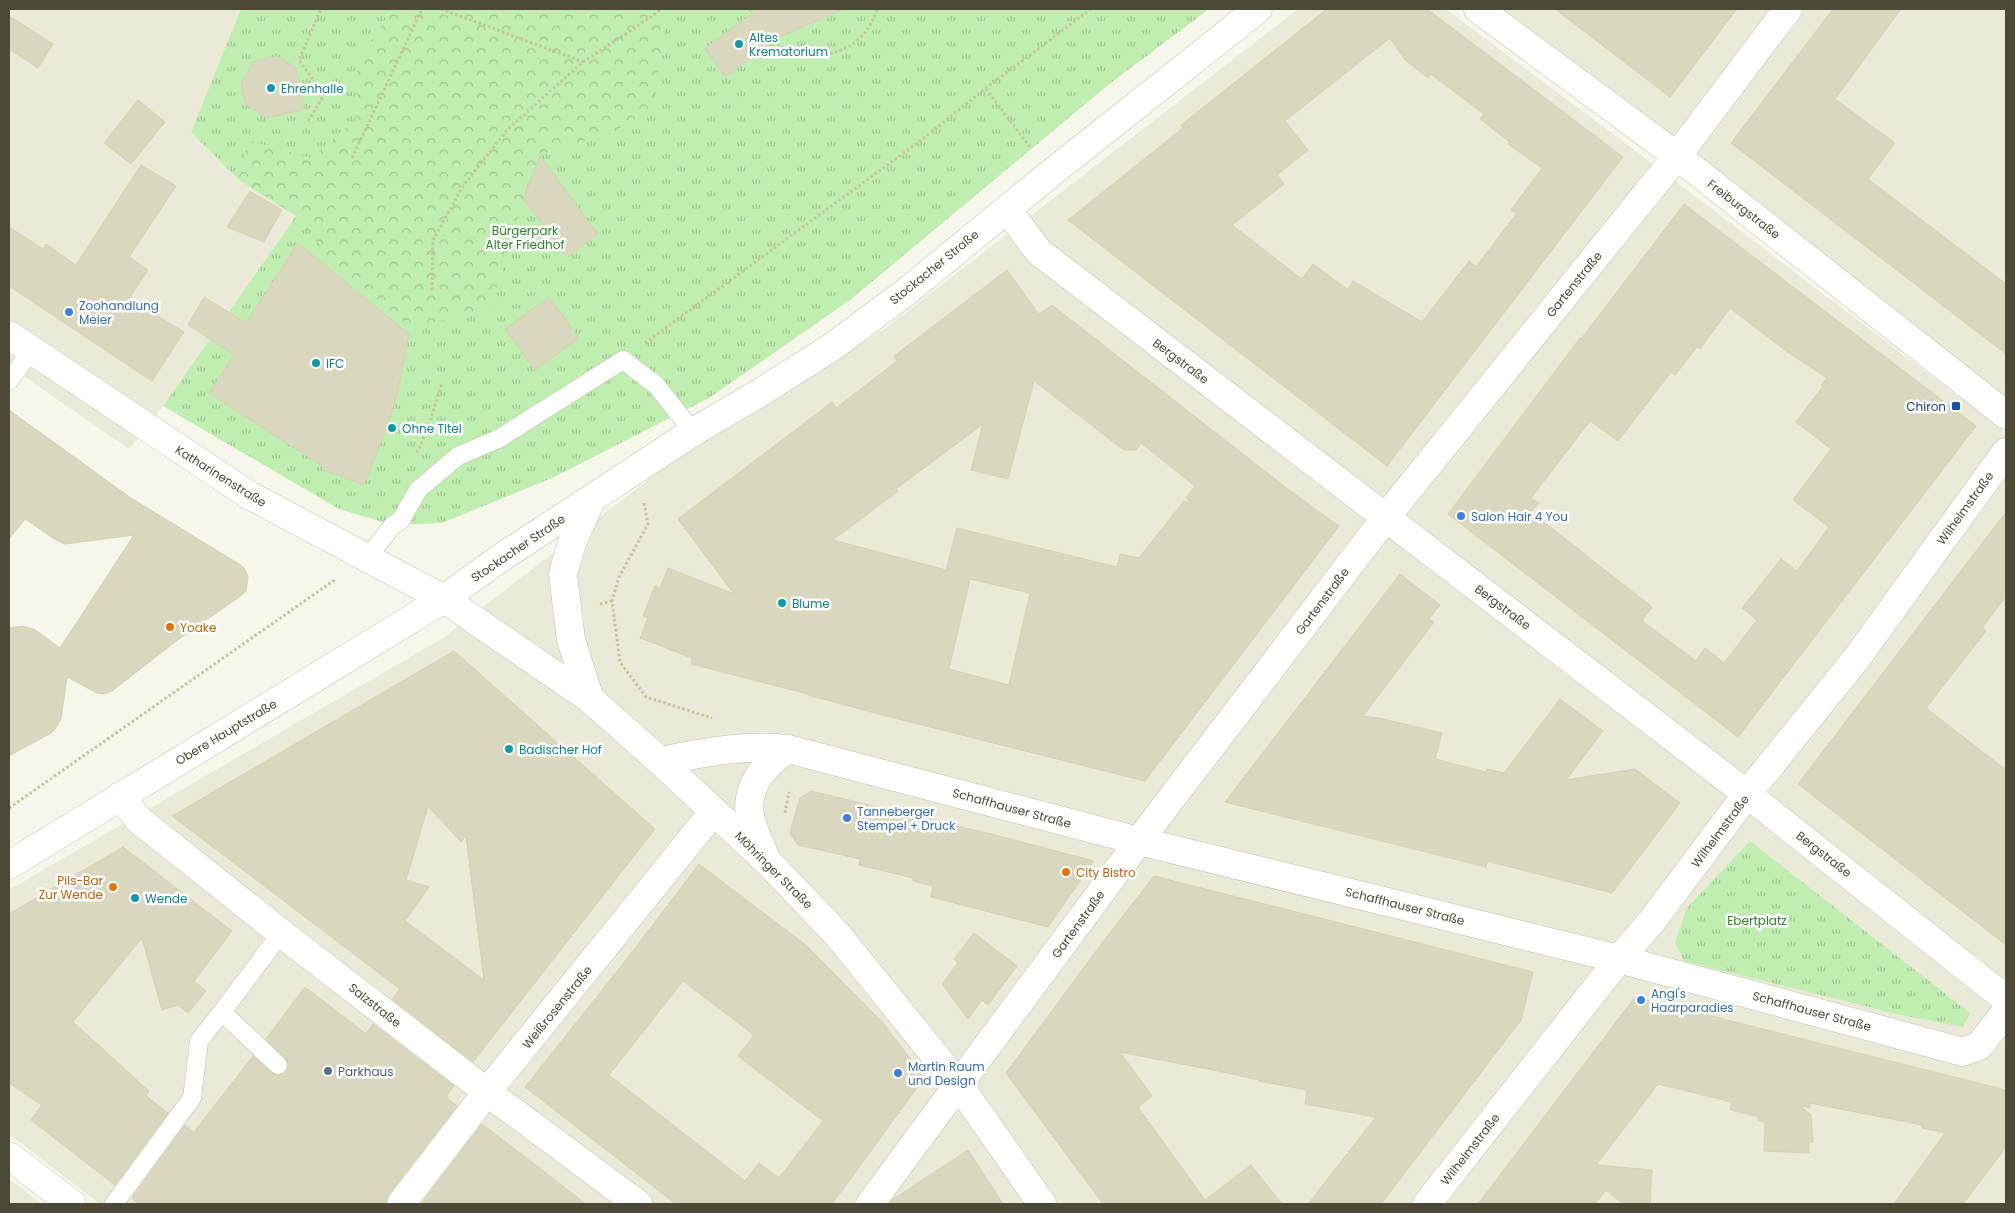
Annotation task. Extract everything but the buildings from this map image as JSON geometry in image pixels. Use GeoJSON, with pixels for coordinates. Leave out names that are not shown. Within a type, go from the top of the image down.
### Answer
{"type":"FeatureCollection","features":[{"type":"Feature","properties":{"kind":"street","name":"Stockacher Straße"},"geometry":{"type":"LineString","coordinates":[[444,599],[499,559],[638,467],[832,347],[906,292],[1006,209],[1258,9]]}},
{"type":"Feature","properties":{"kind":"street","name":"Freiburgstraße"},"geometry":{"type":"LineString","coordinates":[[1478,9],[1677,156],[2006,415]]}},
{"type":"Feature","properties":{"kind":"street","name":"Gartenstraße"},"geometry":{"type":"LineString","coordinates":[[870,1204],[1139,841],[1386,517],[1677,156],[1788,9]]}},
{"type":"Feature","properties":{"kind":"street","name":"Bergstraße"},"geometry":{"type":"LineString","coordinates":[[1006,209],[1039,252],[1748,794],[2006,998]]}},
{"type":"Feature","properties":{"kind":"street","name":"Katharinenstraße"},"geometry":{"type":"LineString","coordinates":[[9,335],[249,495],[444,599]]}},
{"type":"Feature","properties":{"kind":"street","name":"Wilhelmstraße"},"geometry":{"type":"LineString","coordinates":[[1426,1204],[1652,921],[1748,794],[1856,659],[2006,452]]}},
{"type":"Feature","properties":{"kind":"street","name":"Stockacher Straße"},"geometry":{"type":"LineString","coordinates":[[590,699],[571,640],[563,574],[572,543],[592,498]]}},
{"type":"Feature","properties":{"kind":"street","name":"Möhringer Straße"},"geometry":{"type":"LineString","coordinates":[[444,599],[590,699],[660,761],[766,860],[836,933],[959,1085],[1042,1204]]}},
{"type":"Feature","properties":{"kind":"street","name":"Obere Hauptstraße"},"geometry":{"type":"LineString","coordinates":[[9,865],[444,599]]}},
{"type":"Feature","properties":{"kind":"street","name":"Schaffhauser Straße"},"geometry":{"type":"LineString","coordinates":[[660,761],[739,747],[764,746],[788,749],[1139,841],[1620,959],[1963,1052],[1979,1046],[2006,1012]]}},
{"type":"Feature","properties":{"kind":"street"},"geometry":{"type":"LineString","coordinates":[[766,860],[750,818],[749,804],[754,784],[762,770],[773,759],[788,749]]}},
{"type":"Feature","properties":{"kind":"street","name":"Salzstraße"},"geometry":{"type":"LineString","coordinates":[[120,796],[139,820],[281,933],[487,1092],[638,1204]]}},
{"type":"Feature","properties":{"kind":"street","name":"Weißrosenstraße"},"geometry":{"type":"LineString","coordinates":[[401,1204],[487,1092],[714,811]]}},
{"type":"Feature","properties":{"kind":"street"},"geometry":{"type":"LineString","coordinates":[[9,1156],[72,1204]]}},
{"type":"Feature","properties":{"kind":"lane"},"geometry":{"type":"LineString","coordinates":[[9,381],[31,351]]}},
{"type":"Feature","properties":{"kind":"lane"},"geometry":{"type":"LineString","coordinates":[[367,558],[393,525],[401,520],[418,490],[458,456],[500,438],[623,360],[656,385],[692,432]]}},
{"type":"Feature","properties":{"kind":"lane"},"geometry":{"type":"LineString","coordinates":[[114,1204],[192,1098],[200,1041],[281,933]]}},
{"type":"Feature","properties":{"kind":"lane"},"geometry":{"type":"LineString","coordinates":[[222,1012],[278,1065]]}},
{"type":"Feature","properties":{"kind":"path"},"geometry":{"type":"LineString","coordinates":[[308,121],[324,95],[300,60],[321,9]]}},
{"type":"Feature","properties":{"kind":"path"},"geometry":{"type":"LineString","coordinates":[[352,158],[422,9]]}},
{"type":"Feature","properties":{"kind":"path"},"geometry":{"type":"LineString","coordinates":[[441,9],[583,62]]}},
{"type":"Feature","properties":{"kind":"path"},"geometry":{"type":"LineString","coordinates":[[432,290],[432,240],[463,186],[508,129],[583,62],[661,9]]}},
{"type":"Feature","properties":{"kind":"path"},"geometry":{"type":"LineString","coordinates":[[750,9],[751,14]]}},
{"type":"Feature","properties":{"kind":"path"},"geometry":{"type":"LineString","coordinates":[[773,41],[781,47],[802,55],[824,56],[845,49],[863,35],[875,17],[877,9]]}},
{"type":"Feature","properties":{"kind":"path"},"geometry":{"type":"LineString","coordinates":[[623,360],[924,138],[986,88],[1092,9]]}},
{"type":"Feature","properties":{"kind":"path"},"geometry":{"type":"LineString","coordinates":[[986,88],[1050,174]]}},
{"type":"Feature","properties":{"kind":"path"},"geometry":{"type":"LineString","coordinates":[[638,467],[648,524],[619,577],[612,601],[620,662],[646,697],[716,719]]}},
{"type":"Feature","properties":{"kind":"path"},"geometry":{"type":"LineString","coordinates":[[9,808],[367,558]]}},
{"type":"Feature","properties":{"kind":"path"},"geometry":{"type":"LineString","coordinates":[[784,816],[792,780],[788,749]]}},
{"type":"Feature","properties":{"kind":"shaded area"},"geometry":{"type":"Polygon","coordinates":[[[9,9],[241,9],[191,132],[238,179],[296,216],[163,406],[129,449],[9,366],[9,9]]]}},
{"type":"Feature","properties":{"kind":"shaded area"},"geometry":{"type":"Polygon","coordinates":[[[1298,9],[1446,9],[2006,433],[2006,1204],[100,1204],[9,1134],[9,890],[443,638],[684,452],[886,328],[1298,9]]]}},
{"type":"Feature","properties":{"kind":"shaded area"},"geometry":{"type":"Polygon","coordinates":[[[1488,9],[2006,9],[2006,403],[1488,9]]]}},
{"type":"Feature","properties":{"kind":"shaded area"},"geometry":{"type":"Polygon","coordinates":[[[9,1179],[42,1204],[9,1204],[9,1179]]]}},
{"type":"Feature","properties":{"kind":"green space","name":"Bürgerpark Alter Friedhof"},"geometry":{"type":"Polygon","coordinates":[[[241,9],[1209,9],[1108,85],[850,300],[709,398],[552,478],[442,523],[393,525],[339,509],[163,406],[296,216],[238,179],[191,132],[241,9]]]}},
{"type":"Feature","properties":{"kind":"green space"},"geometry":{"type":"Polygon","coordinates":[[[392,9],[659,9],[665,38],[651,109],[614,132],[542,154],[522,203],[489,312],[409,326],[336,265],[296,216],[238,179],[248,140],[311,158],[356,119],[357,62],[392,9]]]}},
{"type":"Feature","properties":{"kind":"green space","name":"Ebertplatz"},"geometry":{"type":"Polygon","coordinates":[[[1750,841],[1970,1013],[1963,1027],[1901,1015],[1684,961],[1675,942],[1687,908],[1750,841]]]}},
{"type":"Feature","properties":{"kind":"place","name":"Altes Krematorium"},"geometry":{"type":"Point","coordinates":[739,44]}},
{"type":"Feature","properties":{"kind":"place","name":"Ehrenhalle"},"geometry":{"type":"Point","coordinates":[271,88]}},
{"type":"Feature","properties":{"kind":"place","name":"Zoohandlung Meier"},"geometry":{"type":"Point","coordinates":[69,312]}},
{"type":"Feature","properties":{"kind":"place","name":"IFC"},"geometry":{"type":"Point","coordinates":[316,363]}},
{"type":"Feature","properties":{"kind":"place","name":"Chiron"},"geometry":{"type":"Point","coordinates":[1956,406]}},
{"type":"Feature","properties":{"kind":"place","name":"Ohne Titel"},"geometry":{"type":"Point","coordinates":[392,428]}},
{"type":"Feature","properties":{"kind":"place","name":"Salon Hair 4 You"},"geometry":{"type":"Point","coordinates":[1461,516]}},
{"type":"Feature","properties":{"kind":"place","name":"Blume"},"geometry":{"type":"Point","coordinates":[782,603]}},
{"type":"Feature","properties":{"kind":"place","name":"Yoake"},"geometry":{"type":"Point","coordinates":[170,627]}},
{"type":"Feature","properties":{"kind":"place","name":"Badischer Hof"},"geometry":{"type":"Point","coordinates":[509,749]}},
{"type":"Feature","properties":{"kind":"place","name":"Tanneberger Stempel + Druck"},"geometry":{"type":"Point","coordinates":[847,818]}},
{"type":"Feature","properties":{"kind":"place","name":"City Bistro"},"geometry":{"type":"Point","coordinates":[1066,872]}},
{"type":"Feature","properties":{"kind":"place","name":"Pils-Bar Zur Wende"},"geometry":{"type":"Point","coordinates":[113,887]}},
{"type":"Feature","properties":{"kind":"place","name":"Wende"},"geometry":{"type":"Point","coordinates":[135,898]}},
{"type":"Feature","properties":{"kind":"place","name":"Angi's Haarparadies"},"geometry":{"type":"Point","coordinates":[1641,1000]}},
{"type":"Feature","properties":{"kind":"place","name":"Parkhaus"},"geometry":{"type":"Point","coordinates":[328,1071]}},
{"type":"Feature","properties":{"kind":"place","name":"Martin Raum und Design"},"geometry":{"type":"Point","coordinates":[898,1073]}}]}
